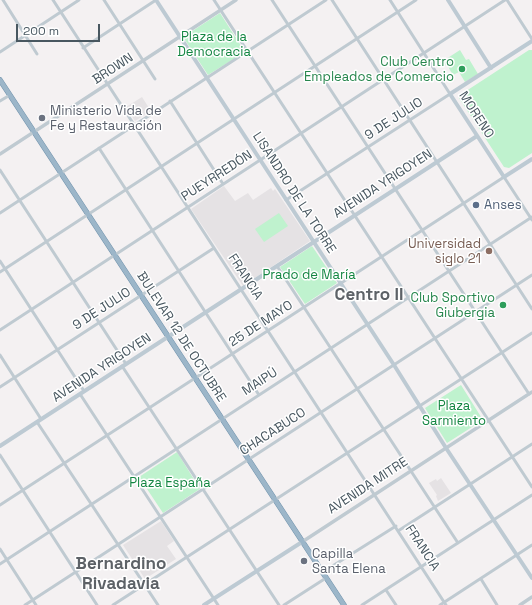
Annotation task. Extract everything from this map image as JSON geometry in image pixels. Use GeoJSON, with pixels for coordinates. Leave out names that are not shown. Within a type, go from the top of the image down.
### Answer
{"type":"FeatureCollection","features":[{"type":"Feature","properties":{"kind":"highway","name":"BULEVAR 12 DE OCTUBRE"},"geometry":{"type":"LineString","coordinates":[[0,80],[344,605]]}},
{"type":"Feature","properties":{"kind":"main road","name":"LISANDRO DE LA TORRE"},"geometry":{"type":"LineString","coordinates":[[156,0],[314,242],[366,325],[394,365],[446,448],[532,578]]}},
{"type":"Feature","properties":{"kind":"main road"},"geometry":{"type":"LineString","coordinates":[[448,0],[491,68]]}},
{"type":"Feature","properties":{"kind":"main road","name":"9 DE JULIO"},"geometry":{"type":"LineString","coordinates":[[450,94],[532,40]]}},
{"type":"Feature","properties":{"kind":"main road","name":"MORENO"},"geometry":{"type":"LineString","coordinates":[[450,94],[504,177]]}},
{"type":"Feature","properties":{"kind":"main road","name":"AVENIDA YRIGOYEN"},"geometry":{"type":"LineString","coordinates":[[0,446],[477,136]]}},
{"type":"Feature","properties":{"kind":"main road","name":"25 DE MAYO"},"geometry":{"type":"LineString","coordinates":[[504,177],[532,159]]}},
{"type":"Feature","properties":{"kind":"main road"},"geometry":{"type":"LineString","coordinates":[[204,605],[302,542]]}},
{"type":"Feature","properties":{"kind":"street"},"geometry":{"type":"LineString","coordinates":[[3,0],[37,54]]}},
{"type":"Feature","properties":{"kind":"street","name":"FRANCIA"},"geometry":{"type":"LineString","coordinates":[[53,0],[396,526],[445,604]]}},
{"type":"Feature","properties":{"kind":"street"},"geometry":{"type":"LineString","coordinates":[[0,52],[79,0]]}},
{"type":"Feature","properties":{"kind":"street"},"geometry":{"type":"LineString","coordinates":[[104,0],[155,79]]}},
{"type":"Feature","properties":{"kind":"street"},"geometry":{"type":"LineString","coordinates":[[83,48],[156,0]]}},
{"type":"Feature","properties":{"kind":"street"},"geometry":{"type":"LineString","coordinates":[[214,0],[409,297],[532,488]]}},
{"type":"Feature","properties":{"kind":"street","name":"BROWN"},"geometry":{"type":"LineString","coordinates":[[0,154],[236,0]]}},
{"type":"Feature","properties":{"kind":"street"},"geometry":{"type":"LineString","coordinates":[[272,0],[448,271],[530,393]]}},
{"type":"Feature","properties":{"kind":"street"},"geometry":{"type":"LineString","coordinates":[[0,213],[134,124],[326,0]]}},
{"type":"Feature","properties":{"kind":"street"},"geometry":{"type":"LineString","coordinates":[[332,0],[532,309]]}},
{"type":"Feature","properties":{"kind":"street","name":"MORENO"},"geometry":{"type":"LineString","coordinates":[[390,0],[450,94]]}},
{"type":"Feature","properties":{"kind":"street"},"geometry":{"type":"LineString","coordinates":[[0,272],[416,0]]}},
{"type":"Feature","properties":{"kind":"street"},"geometry":{"type":"LineString","coordinates":[[506,0],[532,40]]}},
{"type":"Feature","properties":{"kind":"street","name":"PUEYRREDÓN"},"geometry":{"type":"LineString","coordinates":[[0,330],[506,0]]}},
{"type":"Feature","properties":{"kind":"street"},"geometry":{"type":"LineString","coordinates":[[0,101],[10,94]]}},
{"type":"Feature","properties":{"kind":"street","name":"9 DE JULIO"},"geometry":{"type":"LineString","coordinates":[[286,200],[450,94]]}},
{"type":"Feature","properties":{"kind":"street"},"geometry":{"type":"LineString","coordinates":[[170,101],[196,144],[223,184]]}},
{"type":"Feature","properties":{"kind":"street"},"geometry":{"type":"LineString","coordinates":[[99,148],[259,395]]}},
{"type":"Feature","properties":{"kind":"street"},"geometry":{"type":"LineString","coordinates":[[0,170],[100,322],[124,365],[176,449],[279,605]]}},
{"type":"Feature","properties":{"kind":"street","name":"MORENO"},"geometry":{"type":"LineString","coordinates":[[504,177],[532,219]]}},
{"type":"Feature","properties":{"kind":"street","name":"25 DE MAYO"},"geometry":{"type":"LineString","coordinates":[[0,505],[504,177]]}},
{"type":"Feature","properties":{"kind":"street","name":"MAIPÚ"},"geometry":{"type":"LineString","coordinates":[[0,564],[448,271],[532,219]]}},
{"type":"Feature","properties":{"kind":"street","name":"9 DE JULIO"},"geometry":{"type":"LineString","coordinates":[[0,387],[214,248]]}},
{"type":"Feature","properties":{"kind":"street"},"geometry":{"type":"LineString","coordinates":[[0,261],[108,435],[218,605]]}},
{"type":"Feature","properties":{"kind":"street"},"geometry":{"type":"LineString","coordinates":[[277,266],[458,543]]}},
{"type":"Feature","properties":{"kind":"street","name":"CHACABUCO"},"geometry":{"type":"LineString","coordinates":[[25,605],[532,275]]}},
{"type":"Feature","properties":{"kind":"street"},"geometry":{"type":"LineString","coordinates":[[113,605],[532,333]]}},
{"type":"Feature","properties":{"kind":"street"},"geometry":{"type":"LineString","coordinates":[[0,355],[42,419]]}},
{"type":"Feature","properties":{"kind":"street","name":"AVENIDA MITRE"},"geometry":{"type":"LineString","coordinates":[[302,542],[530,393]]}},
{"type":"Feature","properties":{"kind":"street"},"geometry":{"type":"LineString","coordinates":[[37,422],[158,605]]}},
{"type":"Feature","properties":{"kind":"street"},"geometry":{"type":"LineString","coordinates":[[398,531],[532,444]]}},
{"type":"Feature","properties":{"kind":"street"},"geometry":{"type":"LineString","coordinates":[[0,455],[97,605]]}},
{"type":"Feature","properties":{"kind":"street"},"geometry":{"type":"LineString","coordinates":[[362,605],[532,495]]}},
{"type":"Feature","properties":{"kind":"street"},"geometry":{"type":"LineString","coordinates":[[322,573],[396,526]]}},
{"type":"Feature","properties":{"kind":"street"},"geometry":{"type":"LineString","coordinates":[[440,605],[445,604],[532,546]]}},
{"type":"Feature","properties":{"kind":"street"},"geometry":{"type":"LineString","coordinates":[[0,549],[36,605]]}},
{"type":"Feature","properties":{"kind":"street"},"geometry":{"type":"LineString","coordinates":[[284,605],[326,578]]}},
{"type":"Feature","properties":{"kind":"street"},"geometry":{"type":"LineString","coordinates":[[481,579],[498,605]]}},
{"type":"Feature","properties":{"kind":"street"},"geometry":{"type":"LineString","coordinates":[[386,590],[396,605]]}},
{"type":"Feature","properties":{"kind":"street"},"geometry":{"type":"LineString","coordinates":[[520,605],[532,597]]}},
{"type":"Feature","properties":{"kind":"shaded area"},"geometry":{"type":"Polygon","coordinates":[[[142,97],[151,111],[135,121],[126,107],[142,97]]]}},
{"type":"Feature","properties":{"kind":"shaded area"},"geometry":{"type":"Polygon","coordinates":[[[224,186],[235,201],[248,193],[253,200],[271,188],[273,191],[275,189],[310,241],[243,286],[191,209],[224,186]]]}},
{"type":"Feature","properties":{"kind":"shaded area"},"geometry":{"type":"Polygon","coordinates":[[[441,478],[451,493],[438,501],[437,495],[429,483],[436,479],[437,481],[441,478]]]}},
{"type":"Feature","properties":{"kind":"shaded area"},"geometry":{"type":"Polygon","coordinates":[[[161,521],[174,541],[167,546],[176,559],[145,579],[123,545],[161,521]]]}},
{"type":"Feature","properties":{"kind":"green space","name":"Plaza de la Democracia"},"geometry":{"type":"Polygon","coordinates":[[[220,13],[245,52],[208,75],[183,37],[220,13]]]}},
{"type":"Feature","properties":{"kind":"green space","name":"Club Centro Empleados de Comercio"},"geometry":{"type":"Polygon","coordinates":[[[460,50],[466,60],[469,59],[478,74],[465,82],[459,72],[453,75],[443,61],[460,50]]]}},
{"type":"Feature","properties":{"kind":"green space"},"geometry":{"type":"Polygon","coordinates":[[[529,50],[532,50],[532,153],[509,168],[504,167],[459,98],[460,95],[529,50]]]}},
{"type":"Feature","properties":{"kind":"green space"},"geometry":{"type":"Polygon","coordinates":[[[279,213],[288,226],[264,242],[255,229],[279,213]]]}},
{"type":"Feature","properties":{"kind":"green space","name":"Prado de María"},"geometry":{"type":"Polygon","coordinates":[[[312,246],[337,283],[305,304],[280,267],[312,246]]]}},
{"type":"Feature","properties":{"kind":"green space","name":"Plaza Sarmiento"},"geometry":{"type":"Polygon","coordinates":[[[461,385],[483,420],[447,443],[425,408],[461,385]]]}},
{"type":"Feature","properties":{"kind":"green space","name":"Plaza España"},"geometry":{"type":"Polygon","coordinates":[[[177,452],[200,489],[163,513],[139,477],[177,452]]]}},
{"type":"Feature","properties":{"kind":"place","name":"Club Centro Empleados de Comercio"},"geometry":{"type":"Point","coordinates":[462,69]}},
{"type":"Feature","properties":{"kind":"place","name":"Ministerio Vida de Fe y Restauración"},"geometry":{"type":"Point","coordinates":[42,118]}},
{"type":"Feature","properties":{"kind":"place","name":"Anses"},"geometry":{"type":"Point","coordinates":[476,205]}},
{"type":"Feature","properties":{"kind":"place","name":"Universidad siglo 21"},"geometry":{"type":"Point","coordinates":[489,251]}},
{"type":"Feature","properties":{"kind":"place","name":"Club Sportivo Giubergia"},"geometry":{"type":"Point","coordinates":[503,305]}},
{"type":"Feature","properties":{"kind":"place","name":"Capilla Santa Elena"},"geometry":{"type":"Point","coordinates":[304,561]}},
{"type":"Feature","properties":{"kind":"district","name":"Centro II"},"geometry":{"type":"Point","coordinates":[369,295]}},
{"type":"Feature","properties":{"kind":"district","name":"Bernardino Rivadavia"},"geometry":{"type":"Point","coordinates":[121,574]}}]}
